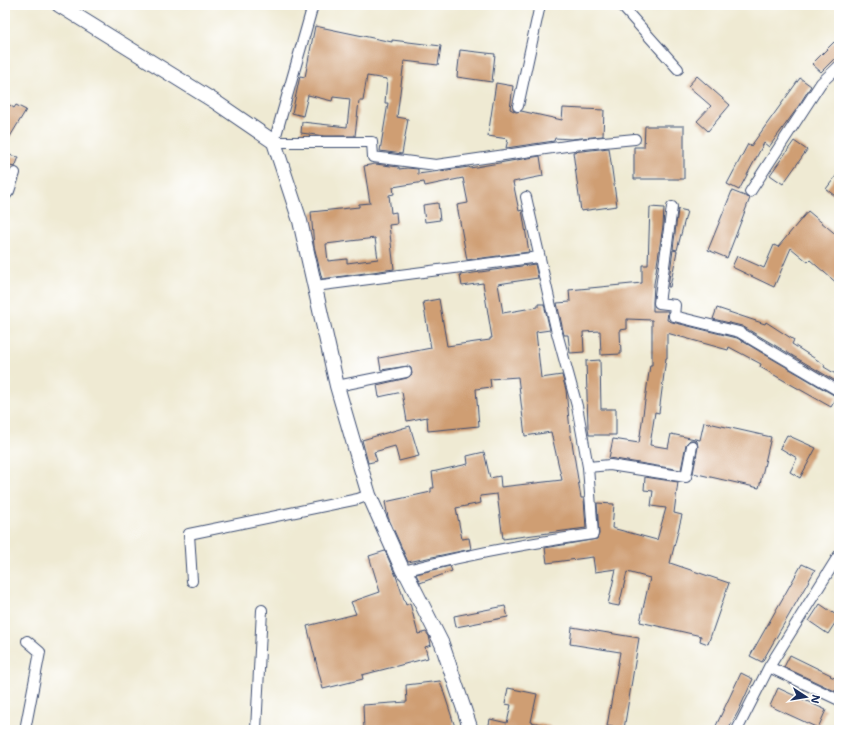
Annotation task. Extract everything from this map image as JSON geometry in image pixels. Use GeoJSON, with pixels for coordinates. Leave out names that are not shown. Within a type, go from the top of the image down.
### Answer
{"type":"FeatureCollection","features":[{"type":"Feature","properties":{"kind":"street"},"geometry":{"type":"LineString","coordinates":[[59,5],[214,101],[274,142],[372,142],[373,158],[436,165],[573,145],[635,139]]}},
{"type":"Feature","properties":{"kind":"street"},"geometry":{"type":"LineString","coordinates":[[313,5],[274,142],[300,221],[337,386],[369,495],[403,571],[407,575],[442,644],[470,730]]}},
{"type":"Feature","properties":{"kind":"street"},"geometry":{"type":"LineString","coordinates":[[518,106],[540,5]]}},
{"type":"Feature","properties":{"kind":"street"},"geometry":{"type":"LineString","coordinates":[[621,5],[678,69]]}},
{"type":"Feature","properties":{"kind":"street"},"geometry":{"type":"LineString","coordinates":[[750,192],[821,84],[839,66]]}},
{"type":"Feature","properties":{"kind":"street"},"geometry":{"type":"LineString","coordinates":[[5,196],[10,191],[15,173]]}},
{"type":"Feature","properties":{"kind":"street"},"geometry":{"type":"LineString","coordinates":[[403,571],[458,557],[539,541],[593,534],[588,467],[576,406],[526,197]]}},
{"type":"Feature","properties":{"kind":"street"},"geometry":{"type":"LineString","coordinates":[[672,207],[659,303],[675,305],[674,316],[739,332],[839,392]]}},
{"type":"Feature","properties":{"kind":"street"},"geometry":{"type":"LineString","coordinates":[[315,286],[540,257]]}},
{"type":"Feature","properties":{"kind":"street"},"geometry":{"type":"LineString","coordinates":[[337,386],[406,372]]}},
{"type":"Feature","properties":{"kind":"street"},"geometry":{"type":"LineString","coordinates":[[588,467],[610,465],[686,477],[692,446]]}},
{"type":"Feature","properties":{"kind":"street"},"geometry":{"type":"LineString","coordinates":[[192,581],[189,534],[358,499],[369,495]]}},
{"type":"Feature","properties":{"kind":"street"},"geometry":{"type":"LineString","coordinates":[[737,730],[769,667],[838,561]]}},
{"type":"Feature","properties":{"kind":"street"},"geometry":{"type":"LineString","coordinates":[[256,730],[262,610]]}},
{"type":"Feature","properties":{"kind":"street"},"geometry":{"type":"LineString","coordinates":[[25,730],[40,652],[27,641]]}},
{"type":"Feature","properties":{"kind":"street"},"geometry":{"type":"LineString","coordinates":[[769,667],[839,700]]}},
{"type":"Feature","properties":{"kind":"building"},"geometry":{"type":"Polygon","coordinates":[[[315,26],[392,42],[392,40],[441,46],[438,65],[404,61],[397,117],[408,119],[402,154],[380,151],[388,103],[385,103],[387,79],[367,76],[363,101],[359,101],[355,136],[324,136],[301,133],[302,122],[347,127],[350,99],[333,97],[332,101],[308,95],[303,116],[292,113],[300,76],[305,77],[315,26]]]}},
{"type":"Feature","properties":{"kind":"building"},"geometry":{"type":"Polygon","coordinates":[[[834,42],[839,46],[839,54],[821,72],[812,64],[834,42]]]}},
{"type":"Feature","properties":{"kind":"building"},"geometry":{"type":"Polygon","coordinates":[[[460,50],[495,54],[492,82],[457,77],[460,50]]]}},
{"type":"Feature","properties":{"kind":"building"},"geometry":{"type":"Polygon","coordinates":[[[697,76],[730,105],[708,131],[697,121],[711,106],[688,86],[697,76]]]}},
{"type":"Feature","properties":{"kind":"building"},"geometry":{"type":"Polygon","coordinates":[[[800,78],[811,86],[796,110],[769,147],[764,143],[739,190],[727,184],[748,144],[751,146],[800,78]]]}},
{"type":"Feature","properties":{"kind":"building"},"geometry":{"type":"Polygon","coordinates":[[[496,83],[513,86],[510,109],[516,112],[521,111],[562,120],[563,108],[604,110],[603,136],[571,139],[555,138],[554,141],[506,148],[508,139],[488,136],[496,83]]]}},
{"type":"Feature","properties":{"kind":"building"},"geometry":{"type":"Polygon","coordinates":[[[5,102],[14,108],[16,105],[26,110],[5,145],[5,102]]]}},
{"type":"Feature","properties":{"kind":"building"},"geometry":{"type":"Polygon","coordinates":[[[645,126],[684,126],[684,179],[634,179],[634,147],[644,147],[645,126]]]}},
{"type":"Feature","properties":{"kind":"building"},"geometry":{"type":"Polygon","coordinates":[[[794,141],[807,150],[783,184],[770,175],[794,141]]]}},
{"type":"Feature","properties":{"kind":"building"},"geometry":{"type":"Polygon","coordinates":[[[609,148],[617,206],[581,211],[573,152],[609,148]]]}},
{"type":"Feature","properties":{"kind":"building"},"geometry":{"type":"Polygon","coordinates":[[[5,151],[12,156],[19,157],[15,167],[5,165],[5,151]]]}},
{"type":"Feature","properties":{"kind":"building"},"geometry":{"type":"Polygon","coordinates":[[[540,156],[543,176],[513,182],[519,211],[522,210],[529,252],[467,260],[457,205],[468,203],[463,178],[425,186],[424,182],[393,187],[394,194],[389,195],[391,213],[396,212],[397,224],[389,225],[394,269],[322,279],[314,246],[311,212],[359,207],[359,204],[370,203],[364,166],[375,164],[399,167],[399,169],[418,169],[418,174],[470,168],[540,156]],[[375,238],[326,244],[328,261],[347,259],[347,263],[378,259],[375,238]]]}},
{"type":"Feature","properties":{"kind":"building"},"geometry":{"type":"Polygon","coordinates":[[[839,172],[839,199],[826,189],[839,172]]]}},
{"type":"Feature","properties":{"kind":"building"},"geometry":{"type":"Polygon","coordinates":[[[732,191],[750,198],[727,258],[708,250],[732,191]]]}},
{"type":"Feature","properties":{"kind":"building"},"geometry":{"type":"Polygon","coordinates":[[[438,203],[440,220],[425,222],[423,205],[438,203]]]}},
{"type":"Feature","properties":{"kind":"building"},"geometry":{"type":"Polygon","coordinates":[[[650,207],[664,208],[663,226],[654,284],[653,311],[668,311],[667,320],[672,322],[737,338],[837,397],[831,407],[760,367],[761,364],[729,347],[728,350],[667,333],[667,358],[659,413],[655,412],[650,445],[668,448],[671,434],[700,440],[704,422],[771,437],[759,488],[693,473],[698,447],[697,441],[694,440],[690,440],[686,444],[681,470],[609,458],[613,439],[639,443],[650,365],[652,365],[652,320],[627,319],[627,329],[620,330],[621,354],[601,355],[600,331],[583,332],[584,352],[570,353],[568,335],[564,335],[557,303],[570,302],[569,290],[642,283],[642,265],[648,265],[650,207]]]}},
{"type":"Feature","properties":{"kind":"building"},"geometry":{"type":"Polygon","coordinates":[[[678,209],[687,211],[677,250],[673,249],[678,209]]]}},
{"type":"Feature","properties":{"kind":"building"},"geometry":{"type":"Polygon","coordinates":[[[808,211],[839,237],[839,285],[810,260],[808,262],[791,248],[774,287],[732,267],[737,256],[764,268],[774,245],[778,247],[808,211]]]}},
{"type":"Feature","properties":{"kind":"building"},"geometry":{"type":"Polygon","coordinates":[[[673,250],[677,251],[670,287],[668,287],[673,250]]]}},
{"type":"Feature","properties":{"kind":"building"},"geometry":{"type":"Polygon","coordinates":[[[535,264],[538,278],[498,284],[503,313],[538,307],[538,304],[544,304],[550,330],[536,332],[541,378],[562,375],[566,390],[570,430],[581,498],[584,498],[586,528],[503,539],[497,494],[480,496],[481,503],[456,508],[462,539],[469,538],[471,549],[408,562],[388,517],[385,502],[431,492],[431,488],[434,488],[432,472],[468,464],[467,456],[484,452],[490,478],[500,476],[501,487],[562,480],[551,432],[525,436],[518,377],[490,379],[491,387],[476,389],[479,426],[428,431],[427,417],[407,421],[402,392],[379,397],[377,385],[407,378],[412,374],[411,368],[408,366],[381,370],[379,358],[431,348],[423,302],[439,299],[447,346],[490,340],[490,338],[492,338],[483,283],[462,286],[460,275],[535,264]]]}},
{"type":"Feature","properties":{"kind":"building"},"geometry":{"type":"Polygon","coordinates":[[[717,308],[765,324],[766,322],[794,340],[792,344],[825,365],[824,367],[839,376],[839,383],[742,326],[713,319],[717,308]]]}},
{"type":"Feature","properties":{"kind":"building"},"geometry":{"type":"Polygon","coordinates":[[[600,360],[601,409],[616,409],[616,435],[589,435],[586,361],[600,360]]]}},
{"type":"Feature","properties":{"kind":"building"},"geometry":{"type":"Polygon","coordinates":[[[410,426],[419,456],[399,461],[395,446],[374,452],[377,461],[368,463],[362,440],[410,426]]]}},
{"type":"Feature","properties":{"kind":"building"},"geometry":{"type":"Polygon","coordinates":[[[787,435],[816,448],[800,478],[790,472],[797,458],[780,448],[787,435]]]}},
{"type":"Feature","properties":{"kind":"building"},"geometry":{"type":"Polygon","coordinates":[[[645,477],[678,482],[674,513],[682,515],[670,563],[729,583],[708,644],[700,641],[701,636],[640,622],[650,578],[627,572],[619,606],[608,604],[616,569],[595,572],[593,557],[547,563],[545,548],[597,539],[599,534],[597,503],[614,504],[612,528],[657,540],[666,508],[651,506],[653,491],[644,490],[645,477]]]}},
{"type":"Feature","properties":{"kind":"building"},"geometry":{"type":"Polygon","coordinates":[[[385,551],[406,605],[410,603],[418,634],[426,632],[429,636],[431,645],[425,647],[428,658],[362,675],[363,679],[323,689],[307,626],[356,614],[351,602],[380,592],[369,556],[385,551]]]}},
{"type":"Feature","properties":{"kind":"building"},"geometry":{"type":"Polygon","coordinates":[[[802,564],[815,570],[762,662],[750,656],[802,564]]]}},
{"type":"Feature","properties":{"kind":"building"},"geometry":{"type":"Polygon","coordinates":[[[450,566],[452,571],[420,583],[416,574],[450,566]]]}},
{"type":"Feature","properties":{"kind":"building"},"geometry":{"type":"Polygon","coordinates":[[[820,604],[839,617],[828,634],[809,621],[820,604]]]}},
{"type":"Feature","properties":{"kind":"building"},"geometry":{"type":"Polygon","coordinates":[[[505,606],[508,617],[456,627],[454,616],[505,606]]]}},
{"type":"Feature","properties":{"kind":"building"},"geometry":{"type":"Polygon","coordinates":[[[572,627],[639,638],[624,729],[607,726],[620,652],[570,644],[572,627]]]}},
{"type":"Feature","properties":{"kind":"building"},"geometry":{"type":"Polygon","coordinates":[[[790,655],[839,680],[839,693],[784,667],[790,655]]]}},
{"type":"Feature","properties":{"kind":"building"},"geometry":{"type":"Polygon","coordinates":[[[741,673],[753,679],[738,712],[728,730],[714,730],[741,673]]]}},
{"type":"Feature","properties":{"kind":"building"},"geometry":{"type":"Polygon","coordinates":[[[440,681],[456,730],[364,730],[363,705],[407,702],[406,685],[440,681]]]}},
{"type":"Feature","properties":{"kind":"building"},"geometry":{"type":"Polygon","coordinates":[[[508,688],[537,694],[531,722],[550,726],[550,730],[488,730],[490,719],[507,723],[511,705],[505,704],[508,688]]]}},
{"type":"Feature","properties":{"kind":"building"},"geometry":{"type":"Polygon","coordinates":[[[778,688],[826,710],[818,728],[770,706],[778,688]]]}}]}
